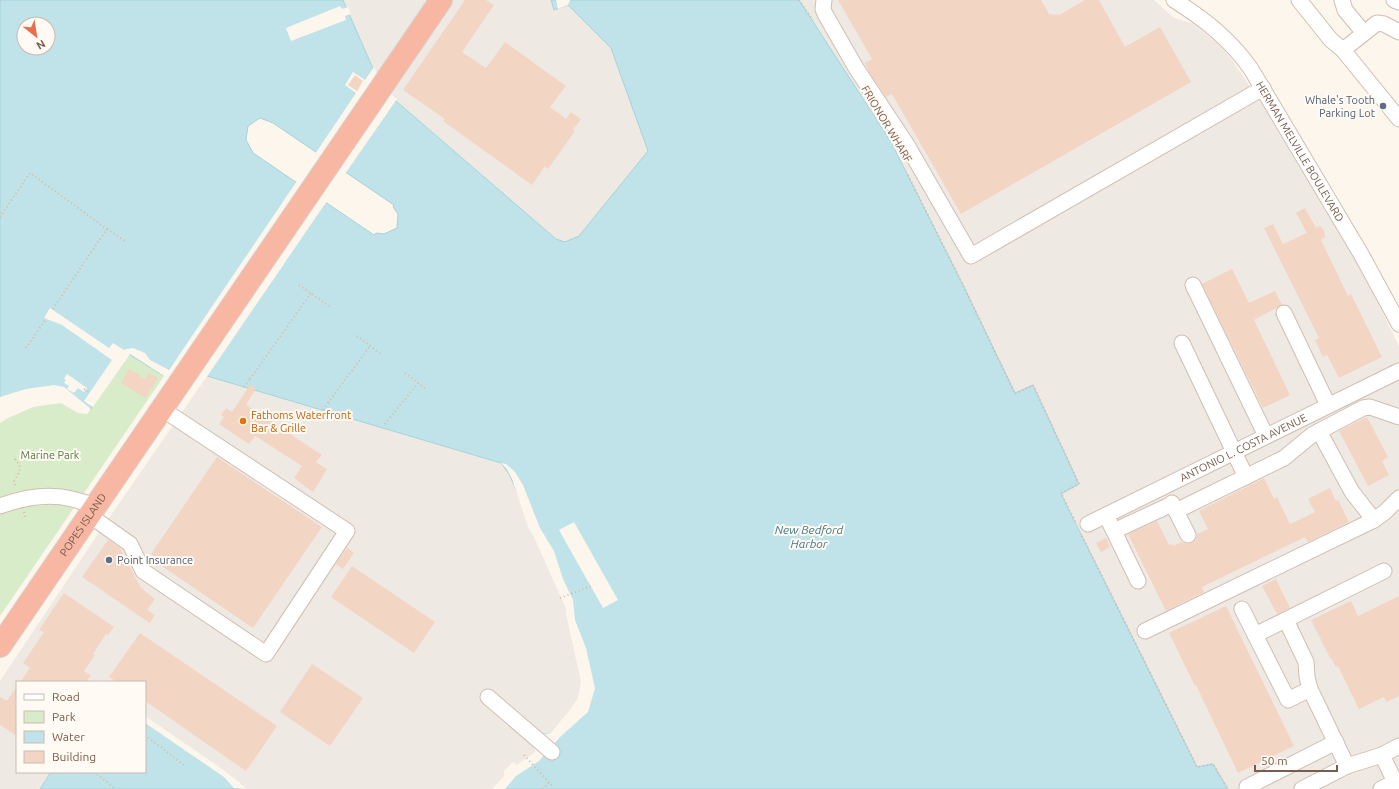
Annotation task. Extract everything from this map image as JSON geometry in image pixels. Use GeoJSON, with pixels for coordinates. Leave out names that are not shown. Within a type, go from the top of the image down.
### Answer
{"type":"FeatureCollection","features":[{"type":"Feature","properties":{"kind":"highway","name":"POPES ISLAND"},"geometry":{"type":"LineString","coordinates":[[0,646],[441,0]]}},
{"type":"Feature","properties":{"kind":"street"},"geometry":{"type":"LineString","coordinates":[[824,0],[823,9],[828,21],[856,68],[907,144],[971,256],[1263,88]]}},
{"type":"Feature","properties":{"kind":"street","name":"HERMAN MELVILLE BOULEVARD"},"geometry":{"type":"LineString","coordinates":[[1174,0],[1205,20],[1224,36],[1241,56],[1263,88],[1361,254],[1399,324]]}},
{"type":"Feature","properties":{"kind":"street"},"geometry":{"type":"LineString","coordinates":[[1299,0],[1331,40],[1343,50],[1399,119]]}},
{"type":"Feature","properties":{"kind":"street"},"geometry":{"type":"LineString","coordinates":[[1313,0],[1340,38],[1343,50]]}},
{"type":"Feature","properties":{"kind":"street"},"geometry":{"type":"LineString","coordinates":[[1342,0],[1345,10],[1368,30]]}},
{"type":"Feature","properties":{"kind":"street"},"geometry":{"type":"LineString","coordinates":[[1348,0],[1368,30]]}},
{"type":"Feature","properties":{"kind":"street"},"geometry":{"type":"LineString","coordinates":[[1394,0],[1399,2]]}},
{"type":"Feature","properties":{"kind":"street"},"geometry":{"type":"LineString","coordinates":[[1343,50],[1377,23],[1382,23],[1399,32]]}},
{"type":"Feature","properties":{"kind":"street"},"geometry":{"type":"LineString","coordinates":[[1193,285],[1266,436]]}},
{"type":"Feature","properties":{"kind":"street"},"geometry":{"type":"LineString","coordinates":[[1284,313],[1328,406]]}},
{"type":"Feature","properties":{"kind":"street"},"geometry":{"type":"LineString","coordinates":[[1182,343],[1246,477]]}},
{"type":"Feature","properties":{"kind":"street","name":"ANTONIO L. COSTA AVENUE"},"geometry":{"type":"LineString","coordinates":[[1088,524],[1399,371]]}},
{"type":"Feature","properties":{"kind":"street"},"geometry":{"type":"LineString","coordinates":[[0,506],[21,499],[47,496],[59,497],[93,510],[130,544],[143,571],[266,654],[347,532],[164,407]]}},
{"type":"Feature","properties":{"kind":"street"},"geometry":{"type":"LineString","coordinates":[[1114,531],[1246,477],[1284,458],[1319,431],[1367,407],[1399,417]]}},
{"type":"Feature","properties":{"kind":"street"},"geometry":{"type":"LineString","coordinates":[[1319,431],[1352,492],[1374,520]]}},
{"type":"Feature","properties":{"kind":"street"},"geometry":{"type":"LineString","coordinates":[[1164,486],[1188,535]]}},
{"type":"Feature","properties":{"kind":"street"},"geometry":{"type":"LineString","coordinates":[[1145,631],[1374,520],[1385,512],[1399,498]]}},
{"type":"Feature","properties":{"kind":"street"},"geometry":{"type":"LineString","coordinates":[[1106,515],[1138,581]]}},
{"type":"Feature","properties":{"kind":"street"},"geometry":{"type":"LineString","coordinates":[[1255,635],[1384,571]]}},
{"type":"Feature","properties":{"kind":"street"},"geometry":{"type":"LineString","coordinates":[[1242,609],[1288,700],[1310,689]]}},
{"type":"Feature","properties":{"kind":"street"},"geometry":{"type":"LineString","coordinates":[[1286,620],[1306,662],[1307,677],[1310,689],[1347,766]]}},
{"type":"Feature","properties":{"kind":"street"},"geometry":{"type":"LineString","coordinates":[[488,697],[552,752]]}},
{"type":"Feature","properties":{"kind":"street"},"geometry":{"type":"LineString","coordinates":[[1248,789],[1247,787],[1336,742]]}},
{"type":"Feature","properties":{"kind":"street"},"geometry":{"type":"LineString","coordinates":[[1302,789],[1347,766],[1382,755],[1399,746]]}},
{"type":"Feature","properties":{"kind":"street"},"geometry":{"type":"LineString","coordinates":[[1381,789],[1397,781],[1382,755]]}},
{"type":"Feature","properties":{"kind":"path"},"geometry":{"type":"LineString","coordinates":[[800,0],[815,24]]}},
{"type":"Feature","properties":{"kind":"path","name":"FRIONOR WHARF"},"geometry":{"type":"LineString","coordinates":[[906,170],[962,283]]}},
{"type":"Feature","properties":{"kind":"path"},"geometry":{"type":"LineString","coordinates":[[0,217],[30,173],[125,241]]}},
{"type":"Feature","properties":{"kind":"path"},"geometry":{"type":"LineString","coordinates":[[52,310],[107,229]]}},
{"type":"Feature","properties":{"kind":"path"},"geometry":{"type":"LineString","coordinates":[[299,285],[329,306]]}},
{"type":"Feature","properties":{"kind":"path"},"geometry":{"type":"LineString","coordinates":[[244,387],[311,293]]}},
{"type":"Feature","properties":{"kind":"path"},"geometry":{"type":"LineString","coordinates":[[26,348],[46,319]]}},
{"type":"Feature","properties":{"kind":"path"},"geometry":{"type":"LineString","coordinates":[[357,336],[382,356]]}},
{"type":"Feature","properties":{"kind":"path"},"geometry":{"type":"LineString","coordinates":[[323,410],[370,346]]}},
{"type":"Feature","properties":{"kind":"path"},"geometry":{"type":"LineString","coordinates":[[405,373],[427,390]]}},
{"type":"Feature","properties":{"kind":"path"},"geometry":{"type":"LineString","coordinates":[[385,424],[418,383]]}},
{"type":"Feature","properties":{"kind":"path"},"geometry":{"type":"LineString","coordinates":[[84,389],[90,392]]}},
{"type":"Feature","properties":{"kind":"path"},"geometry":{"type":"LineString","coordinates":[[384,428],[392,416]]}},
{"type":"Feature","properties":{"kind":"path"},"geometry":{"type":"LineString","coordinates":[[15,459],[20,468],[14,481],[21,499]]}},
{"type":"Feature","properties":{"kind":"path"},"geometry":{"type":"LineString","coordinates":[[560,598],[591,586]]}},
{"type":"Feature","properties":{"kind":"path"},"geometry":{"type":"LineString","coordinates":[[146,736],[184,765]]}},
{"type":"Feature","properties":{"kind":"path"},"geometry":{"type":"LineString","coordinates":[[524,755],[548,779],[554,788]]}},
{"type":"Feature","properties":{"kind":"path"},"geometry":{"type":"LineString","coordinates":[[95,773],[116,789]]}},
{"type":"Feature","properties":{"kind":"path"},"geometry":{"type":"LineString","coordinates":[[542,789],[549,782],[554,788]]}},
{"type":"Feature","properties":{"kind":"shaded area"},"geometry":{"type":"Polygon","coordinates":[[[343,0],[551,0],[555,10],[568,5],[611,48],[648,151],[579,236],[565,242],[556,239],[382,89],[343,0]]]}},
{"type":"Feature","properties":{"kind":"shaded area"},"geometry":{"type":"Polygon","coordinates":[[[799,0],[1154,0],[1174,18],[1191,23],[1206,34],[1229,56],[1264,107],[1338,229],[1356,260],[1399,346],[1399,789],[1228,789],[1213,764],[1197,767],[1061,493],[1079,484],[1033,386],[1015,394],[962,283],[891,142],[799,0]]]}},
{"type":"Feature","properties":{"kind":"shaded area"},"geometry":{"type":"Polygon","coordinates":[[[207,376],[501,463],[509,474],[568,608],[583,682],[581,696],[538,753],[494,789],[244,789],[146,718],[146,681],[16,681],[16,773],[50,773],[40,789],[0,789],[0,681],[98,534],[207,376]]]}},
{"type":"Feature","properties":{"kind":"green space","name":"Marine Park"},"geometry":{"type":"Polygon","coordinates":[[[130,354],[164,376],[0,616],[0,423],[33,407],[61,403],[78,413],[87,414],[130,354]]]}},
{"type":"Feature","properties":{"kind":"water","name":"New Bedford Harbor"},"geometry":{"type":"Polygon","coordinates":[[[0,0],[343,0],[382,89],[556,239],[565,242],[579,236],[648,151],[611,48],[568,5],[554,10],[551,0],[799,0],[891,142],[962,283],[1015,393],[1033,385],[1079,484],[1061,494],[1197,767],[1213,764],[1228,789],[494,789],[517,767],[538,753],[540,735],[550,733],[571,711],[581,696],[583,682],[568,608],[509,474],[501,463],[207,376],[179,356],[164,376],[129,354],[91,409],[86,410],[65,399],[54,396],[22,399],[0,411],[0,0]],[[260,118],[248,126],[246,140],[253,153],[374,235],[376,233],[384,234],[397,228],[398,214],[393,207],[394,205],[273,123],[260,118]]]}},
{"type":"Feature","properties":{"kind":"water"},"geometry":{"type":"Polygon","coordinates":[[[146,719],[244,789],[40,789],[50,773],[146,773],[146,719]]]}},
{"type":"Feature","properties":{"kind":"pier"},"geometry":{"type":"Polygon","coordinates":[[[556,0],[570,0],[568,5],[558,9],[556,0]]]}},
{"type":"Feature","properties":{"kind":"pier"},"geometry":{"type":"Polygon","coordinates":[[[340,6],[342,9],[348,7],[351,14],[345,16],[346,20],[291,41],[286,28],[340,6]]]}},
{"type":"Feature","properties":{"kind":"pier"},"geometry":{"type":"Polygon","coordinates":[[[374,67],[383,88],[397,99],[345,174],[315,154],[356,93],[345,85],[353,72],[365,80],[374,67]]]}},
{"type":"Feature","properties":{"kind":"pier"},"geometry":{"type":"Polygon","coordinates":[[[297,181],[327,201],[206,378],[179,358],[165,378],[163,378],[164,376],[130,354],[93,407],[84,401],[112,360],[62,325],[44,318],[50,308],[109,348],[113,343],[124,350],[133,348],[145,353],[150,360],[169,370],[297,181]]]}},
{"type":"Feature","properties":{"kind":"pier"},"geometry":{"type":"Polygon","coordinates":[[[67,374],[87,388],[84,392],[78,388],[74,393],[67,389],[69,386],[64,383],[66,380],[64,379],[67,374]]]}},
{"type":"Feature","properties":{"kind":"pier"},"geometry":{"type":"Polygon","coordinates":[[[54,385],[64,387],[91,409],[86,412],[78,412],[64,401],[54,398],[23,401],[0,413],[0,397],[26,389],[54,385]]]}},
{"type":"Feature","properties":{"kind":"pier"},"geometry":{"type":"Polygon","coordinates":[[[501,463],[506,464],[515,472],[523,485],[540,528],[554,551],[563,579],[573,600],[575,620],[586,648],[595,688],[588,712],[560,737],[539,761],[516,776],[505,789],[492,789],[504,776],[504,771],[513,762],[517,765],[535,752],[534,742],[540,735],[550,733],[570,710],[578,698],[581,682],[566,609],[534,537],[528,527],[512,479],[507,469],[501,463]]]}},
{"type":"Feature","properties":{"kind":"pier"},"geometry":{"type":"Polygon","coordinates":[[[574,522],[618,600],[603,608],[559,530],[574,522]]]}},
{"type":"Feature","properties":{"kind":"pier"},"geometry":{"type":"Polygon","coordinates":[[[146,717],[215,764],[238,781],[246,789],[234,788],[224,777],[146,723],[146,717]]]}},
{"type":"Feature","properties":{"kind":"building"},"geometry":{"type":"Polygon","coordinates":[[[465,0],[486,0],[494,5],[462,52],[486,68],[505,42],[566,86],[550,107],[566,119],[571,112],[581,119],[573,130],[575,131],[548,169],[545,166],[532,185],[443,121],[445,119],[403,90],[465,0]]]}},
{"type":"Feature","properties":{"kind":"building"},"geometry":{"type":"Polygon","coordinates":[[[838,0],[1041,0],[1049,14],[1059,15],[1085,0],[1099,0],[1125,47],[1160,27],[1191,82],[961,214],[892,94],[886,97],[870,74],[865,63],[872,59],[838,0]]]}},
{"type":"Feature","properties":{"kind":"building"},"geometry":{"type":"Polygon","coordinates":[[[355,75],[363,81],[357,91],[348,85],[355,75]]]}},
{"type":"Feature","properties":{"kind":"building"},"geometry":{"type":"Polygon","coordinates":[[[1305,208],[1316,228],[1320,226],[1324,230],[1325,237],[1321,240],[1348,296],[1351,294],[1382,357],[1339,378],[1327,355],[1323,357],[1315,340],[1319,338],[1264,228],[1273,224],[1283,244],[1307,233],[1296,213],[1305,208]]]}},
{"type":"Feature","properties":{"kind":"building"},"geometry":{"type":"Polygon","coordinates":[[[1232,269],[1249,303],[1275,291],[1282,305],[1254,320],[1290,395],[1263,408],[1202,284],[1232,269]]]}},
{"type":"Feature","properties":{"kind":"building"},"geometry":{"type":"Polygon","coordinates":[[[129,369],[145,379],[149,373],[158,378],[145,398],[121,383],[129,369]]]}},
{"type":"Feature","properties":{"kind":"building"},"geometry":{"type":"Polygon","coordinates":[[[250,385],[256,388],[246,405],[322,455],[316,462],[327,469],[313,492],[294,478],[302,466],[255,436],[249,444],[219,424],[224,417],[221,415],[226,408],[232,412],[250,385]]]}},
{"type":"Feature","properties":{"kind":"building"},"geometry":{"type":"Polygon","coordinates":[[[1367,417],[1388,457],[1382,461],[1389,475],[1368,486],[1339,431],[1367,417]]]}},
{"type":"Feature","properties":{"kind":"building"},"geometry":{"type":"Polygon","coordinates":[[[217,457],[322,527],[253,628],[153,560],[155,557],[151,554],[217,457]]]}},
{"type":"Feature","properties":{"kind":"building"},"geometry":{"type":"Polygon","coordinates":[[[1264,478],[1274,499],[1277,497],[1290,524],[1315,512],[1308,499],[1330,488],[1349,522],[1308,542],[1305,537],[1202,587],[1204,592],[1166,611],[1128,534],[1157,521],[1169,545],[1172,544],[1173,546],[1182,542],[1187,544],[1192,543],[1196,540],[1197,534],[1208,529],[1199,511],[1264,478]]]}},
{"type":"Feature","properties":{"kind":"building"},"geometry":{"type":"Polygon","coordinates":[[[1106,538],[1110,547],[1101,552],[1096,543],[1106,538]]]}},
{"type":"Feature","properties":{"kind":"building"},"geometry":{"type":"Polygon","coordinates":[[[108,540],[120,548],[141,588],[155,599],[147,610],[155,615],[150,623],[82,577],[108,540]]]}},
{"type":"Feature","properties":{"kind":"building"},"geometry":{"type":"Polygon","coordinates":[[[347,548],[354,553],[343,569],[336,564],[347,548]]]}},
{"type":"Feature","properties":{"kind":"building"},"geometry":{"type":"Polygon","coordinates":[[[352,566],[435,622],[414,653],[331,597],[352,566]]]}},
{"type":"Feature","properties":{"kind":"building"},"geometry":{"type":"Polygon","coordinates":[[[1276,579],[1290,608],[1277,614],[1262,586],[1276,579]]]}},
{"type":"Feature","properties":{"kind":"building"},"geometry":{"type":"Polygon","coordinates":[[[64,593],[114,627],[108,635],[106,634],[93,654],[95,655],[84,671],[91,675],[87,681],[21,681],[30,668],[23,663],[44,632],[39,630],[64,593]]]}},
{"type":"Feature","properties":{"kind":"building"},"geometry":{"type":"Polygon","coordinates":[[[1399,596],[1399,696],[1386,702],[1384,697],[1359,709],[1338,666],[1336,667],[1330,658],[1311,620],[1351,601],[1358,616],[1399,596]]]}},
{"type":"Feature","properties":{"kind":"building"},"geometry":{"type":"Polygon","coordinates":[[[1226,606],[1294,746],[1238,773],[1196,685],[1195,686],[1169,633],[1226,606]]]}},
{"type":"Feature","properties":{"kind":"building"},"geometry":{"type":"Polygon","coordinates":[[[140,633],[277,726],[246,771],[146,702],[146,681],[115,681],[109,677],[140,633]]]}},
{"type":"Feature","properties":{"kind":"building"},"geometry":{"type":"Polygon","coordinates":[[[312,664],[363,698],[330,746],[280,712],[312,664]]]}},
{"type":"Feature","properties":{"kind":"building"},"geometry":{"type":"Polygon","coordinates":[[[16,688],[16,735],[0,725],[0,697],[7,701],[16,688]]]}},
{"type":"Feature","properties":{"kind":"place","name":"Whale's Tooth Parking Lot"},"geometry":{"type":"Point","coordinates":[1383,106]}},
{"type":"Feature","properties":{"kind":"place","name":"Fathoms Waterfront Bar & Grille"},"geometry":{"type":"Point","coordinates":[243,421]}},
{"type":"Feature","properties":{"kind":"place","name":"Point Insurance"},"geometry":{"type":"Point","coordinates":[109,560]}}]}
